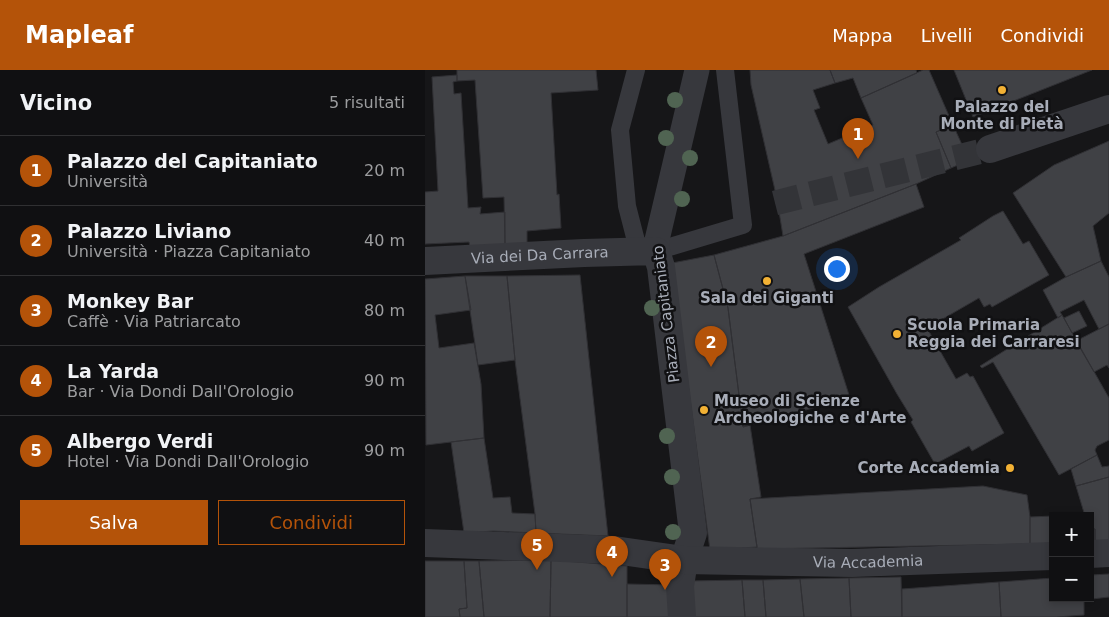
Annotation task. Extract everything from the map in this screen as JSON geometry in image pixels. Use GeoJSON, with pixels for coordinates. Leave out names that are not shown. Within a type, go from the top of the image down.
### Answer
{"type":"FeatureCollection","features":[{"type":"Feature","properties":{"kind":"street","name":"Piazza Capitaniato"},"geometry":{"type":"LineString","coordinates":[[682,617],[680,586],[684,560],[693,533],[661,267],[647,251],[657,240],[697,70]]}},
{"type":"Feature","properties":{"kind":"street"},"geometry":{"type":"LineString","coordinates":[[990,149],[1109,109]]}},
{"type":"Feature","properties":{"kind":"street","name":"Via dei Da Carrara"},"geometry":{"type":"LineString","coordinates":[[425,261],[647,251]]}},
{"type":"Feature","properties":{"kind":"street","name":"Via Accademia"},"geometry":{"type":"LineString","coordinates":[[425,543],[614,550],[684,560],[852,563],[1049,556]]}},
{"type":"Feature","properties":{"kind":"street"},"geometry":{"type":"LineString","coordinates":[[1094,554],[1109,553]]}},
{"type":"Feature","properties":{"kind":"lane"},"geometry":{"type":"LineString","coordinates":[[636,70],[620,130],[627,206],[636,241],[647,251],[743,225],[725,70]]}},
{"type":"Feature","properties":{"kind":"building"},"geometry":{"type":"Polygon","coordinates":[[[457,70],[596,70],[598,90],[551,93],[557,195],[559,194],[561,228],[527,231],[527,244],[505,245],[504,197],[483,198],[475,80],[457,81],[457,70]]]}},
{"type":"Feature","properties":{"kind":"building"},"geometry":{"type":"Polygon","coordinates":[[[750,70],[830,70],[835,83],[813,90],[820,108],[814,110],[828,144],[873,125],[861,98],[923,70],[929,70],[953,125],[936,132],[951,168],[916,184],[783,236],[777,199],[751,85],[750,70]]]}},
{"type":"Feature","properties":{"kind":"building"},"geometry":{"type":"Polygon","coordinates":[[[830,70],[916,70],[917,73],[861,98],[853,78],[835,83],[830,70]]]}},
{"type":"Feature","properties":{"kind":"building","name":"Palazzo del Monte di Pietà"},"geometry":{"type":"Polygon","coordinates":[[[954,70],[1092,70],[973,117],[954,70]]]}},
{"type":"Feature","properties":{"kind":"building"},"geometry":{"type":"Polygon","coordinates":[[[457,75],[457,81],[453,82],[454,94],[461,93],[468,208],[481,207],[480,214],[505,212],[505,245],[470,247],[469,242],[425,244],[425,192],[438,191],[432,77],[457,75]]]}},
{"type":"Feature","properties":{"kind":"building"},"geometry":{"type":"Polygon","coordinates":[[[953,125],[969,160],[951,168],[936,132],[953,125]]]}},
{"type":"Feature","properties":{"kind":"building"},"geometry":{"type":"Polygon","coordinates":[[[1109,141],[1109,213],[1093,226],[1101,261],[1066,277],[1013,193],[1054,165],[1109,141]]]}},
{"type":"Feature","properties":{"kind":"building","name":"Sala dei Giganti"},"geometry":{"type":"Polygon","coordinates":[[[916,184],[924,207],[804,254],[850,398],[743,427],[728,308],[714,255],[783,236],[916,184]]]}},
{"type":"Feature","properties":{"kind":"building","name":"Scuola Primaria Reggia dei Carraresi"},"geometry":{"type":"Polygon","coordinates":[[[1003,211],[1023,244],[1029,241],[1049,275],[992,307],[990,304],[984,307],[979,298],[927,328],[956,379],[967,373],[970,377],[973,376],[1004,433],[972,451],[969,446],[935,464],[911,422],[913,420],[848,307],[961,240],[959,238],[1003,211]]]}},
{"type":"Feature","properties":{"kind":"building"},"geometry":{"type":"Polygon","coordinates":[[[714,255],[728,308],[743,427],[750,425],[761,497],[750,499],[757,547],[710,550],[672,263],[714,255]]]}},
{"type":"Feature","properties":{"kind":"building"},"geometry":{"type":"Polygon","coordinates":[[[1101,261],[1109,277],[1109,324],[1099,329],[1084,300],[1060,312],[1062,315],[1058,318],[1043,290],[1101,261]]]}},
{"type":"Feature","properties":{"kind":"building"},"geometry":{"type":"Polygon","coordinates":[[[580,275],[608,536],[536,533],[515,360],[507,276],[580,275]]]}},
{"type":"Feature","properties":{"kind":"building"},"geometry":{"type":"Polygon","coordinates":[[[465,276],[471,310],[435,315],[439,348],[474,343],[481,384],[484,438],[426,445],[425,279],[465,276]]]}},
{"type":"Feature","properties":{"kind":"building"},"geometry":{"type":"Polygon","coordinates":[[[465,276],[507,276],[515,360],[478,365],[465,276]]]}},
{"type":"Feature","properties":{"kind":"building"},"geometry":{"type":"Polygon","coordinates":[[[1079,311],[1087,326],[1072,333],[1064,318],[1079,311]]]}},
{"type":"Feature","properties":{"kind":"building"},"geometry":{"type":"Polygon","coordinates":[[[1062,315],[1109,398],[1109,440],[1097,446],[1095,450],[1097,455],[1059,475],[993,362],[982,368],[980,366],[1062,315]]]}},
{"type":"Feature","properties":{"kind":"building"},"geometry":{"type":"Polygon","coordinates":[[[1109,324],[1109,368],[1107,365],[1094,372],[1076,341],[1109,324]]]}},
{"type":"Feature","properties":{"kind":"building"},"geometry":{"type":"Polygon","coordinates":[[[484,438],[493,498],[510,497],[512,513],[535,514],[536,533],[493,531],[464,533],[451,442],[484,438]]]}},
{"type":"Feature","properties":{"kind":"building"},"geometry":{"type":"Polygon","coordinates":[[[1097,455],[1102,467],[1109,466],[1109,477],[1076,486],[1071,469],[1097,455]]]}},
{"type":"Feature","properties":{"kind":"building"},"geometry":{"type":"Polygon","coordinates":[[[1109,477],[1109,543],[1095,543],[1094,512],[1084,512],[1076,486],[1109,477]]]}},
{"type":"Feature","properties":{"kind":"building"},"geometry":{"type":"Polygon","coordinates":[[[983,486],[1027,495],[1030,517],[1030,544],[759,549],[757,547],[750,499],[983,486]]]}},
{"type":"Feature","properties":{"kind":"building"},"geometry":{"type":"Polygon","coordinates":[[[1049,516],[1049,544],[1030,544],[1030,517],[1049,516]]]}},
{"type":"Feature","properties":{"kind":"building"},"geometry":{"type":"Polygon","coordinates":[[[551,560],[550,617],[484,617],[479,561],[551,560]]]}},
{"type":"Feature","properties":{"kind":"building"},"geometry":{"type":"Polygon","coordinates":[[[551,560],[627,566],[627,617],[550,617],[551,560]]]}},
{"type":"Feature","properties":{"kind":"building"},"geometry":{"type":"Polygon","coordinates":[[[425,561],[464,561],[467,608],[459,609],[460,617],[425,617],[425,561]]]}},
{"type":"Feature","properties":{"kind":"building"},"geometry":{"type":"Polygon","coordinates":[[[464,561],[479,561],[484,617],[460,617],[459,609],[467,608],[464,561]]]}},
{"type":"Feature","properties":{"kind":"building"},"geometry":{"type":"Polygon","coordinates":[[[1109,574],[1109,597],[1094,599],[1094,575],[1109,574]]]}},
{"type":"Feature","properties":{"kind":"building"},"geometry":{"type":"Polygon","coordinates":[[[901,577],[902,617],[851,617],[849,578],[901,577]]]}},
{"type":"Feature","properties":{"kind":"building"},"geometry":{"type":"Polygon","coordinates":[[[849,578],[851,617],[804,617],[800,579],[849,578]]]}},
{"type":"Feature","properties":{"kind":"building"},"geometry":{"type":"Polygon","coordinates":[[[1049,578],[1049,602],[1084,602],[1084,615],[1001,617],[999,582],[1049,578]]]}},
{"type":"Feature","properties":{"kind":"building"},"geometry":{"type":"Polygon","coordinates":[[[800,579],[804,617],[766,617],[763,580],[800,579]]]}},
{"type":"Feature","properties":{"kind":"building"},"geometry":{"type":"Polygon","coordinates":[[[742,580],[745,617],[692,617],[689,581],[742,580]]]}},
{"type":"Feature","properties":{"kind":"building"},"geometry":{"type":"Polygon","coordinates":[[[742,580],[763,580],[766,617],[745,617],[742,580]]]}},
{"type":"Feature","properties":{"kind":"building"},"geometry":{"type":"Polygon","coordinates":[[[999,582],[1001,617],[902,617],[902,589],[999,582]]]}},
{"type":"Feature","properties":{"kind":"building"},"geometry":{"type":"Polygon","coordinates":[[[627,584],[672,585],[674,617],[627,617],[627,584]]]}},
{"type":"Feature","properties":{"kind":"tunnel"},"geometry":{"type":"LineString","coordinates":[[775,203],[990,149]]}},
{"type":"Feature","properties":{"kind":"place","name":"Palazzo del Monte di Pietà"},"geometry":{"type":"Point","coordinates":[1002,90]}},
{"type":"Feature","properties":{"kind":"place","name":"Palazzo del Capitaniato"},"geometry":{"type":"Point","coordinates":[858,159]}},
{"type":"Feature","properties":{"kind":"place","name":"Sala dei Giganti"},"geometry":{"type":"Point","coordinates":[767,281]}},
{"type":"Feature","properties":{"kind":"place","name":"Scuola Primaria Reggia dei Carraresi"},"geometry":{"type":"Point","coordinates":[897,334]}},
{"type":"Feature","properties":{"kind":"place","name":"Palazzo Liviano"},"geometry":{"type":"Point","coordinates":[711,367]}},
{"type":"Feature","properties":{"kind":"place","name":"Museo di Scienze Archeologiche e d'Arte"},"geometry":{"type":"Point","coordinates":[704,410]}},
{"type":"Feature","properties":{"kind":"place","name":"Corte Accademia"},"geometry":{"type":"Point","coordinates":[1010,468]}},
{"type":"Feature","properties":{"kind":"place","name":"Albergo Verdi"},"geometry":{"type":"Point","coordinates":[537,570]}},
{"type":"Feature","properties":{"kind":"place","name":"La Yarda"},"geometry":{"type":"Point","coordinates":[612,577]}},
{"type":"Feature","properties":{"kind":"place","name":"Monkey Bar"},"geometry":{"type":"Point","coordinates":[665,590]}}]}
